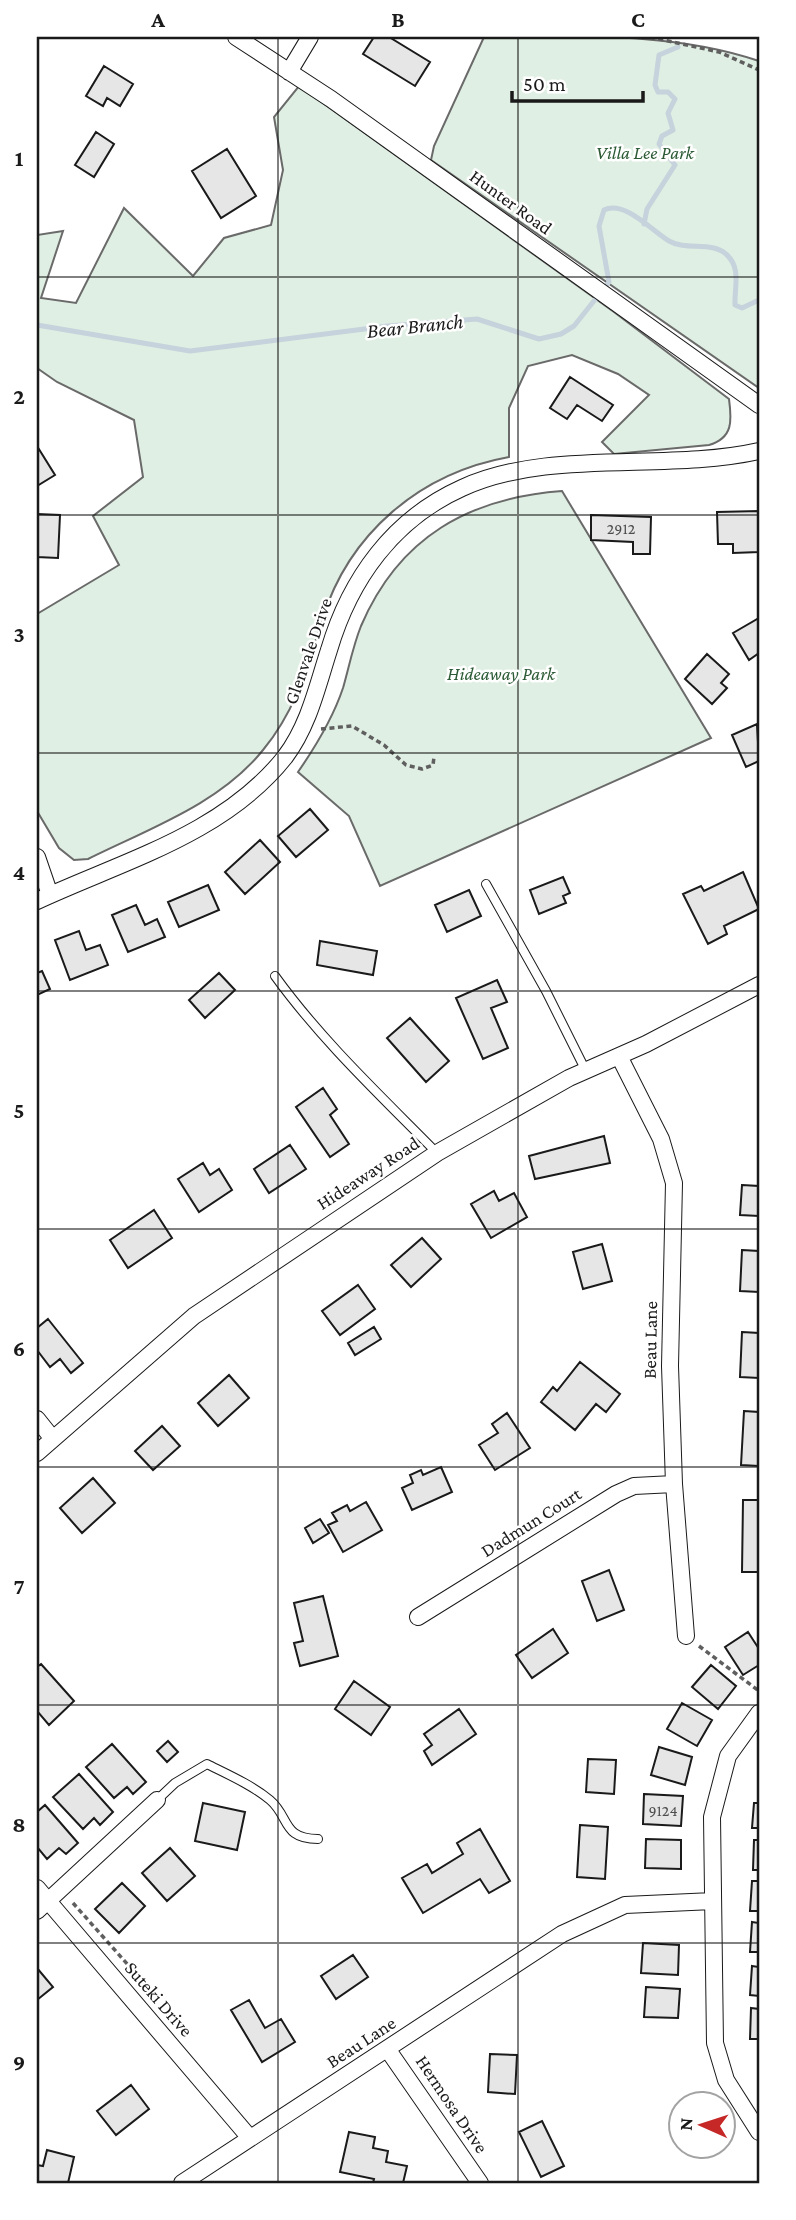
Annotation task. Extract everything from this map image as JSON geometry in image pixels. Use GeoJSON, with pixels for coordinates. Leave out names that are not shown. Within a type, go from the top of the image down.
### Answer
{"type":"FeatureCollection","features":[{"type":"Feature","properties":{"kind":"street","name":"Hunter Road"},"geometry":{"type":"LineString","coordinates":[[236,37],[759,405]]}},
{"type":"Feature","properties":{"kind":"street"},"geometry":{"type":"LineString","coordinates":[[289,72],[310,37]]}},
{"type":"Feature","properties":{"kind":"street","name":"Glenvale Drive"},"geometry":{"type":"LineString","coordinates":[[43,898],[216,820],[265,780],[286,755],[304,724],[339,620],[362,573],[396,532],[441,498],[480,481],[525,471],[715,458],[759,451]]}},
{"type":"Feature","properties":{"kind":"street"},"geometry":{"type":"LineString","coordinates":[[37,856],[43,898]]}},
{"type":"Feature","properties":{"kind":"street","name":"Hideaway Road"},"geometry":{"type":"LineString","coordinates":[[37,1453],[194,1317],[437,1153],[510,1109],[759,985]]}},
{"type":"Feature","properties":{"kind":"street","name":"Beau Lane"},"geometry":{"type":"LineString","coordinates":[[619,1056],[661,1139],[674,1183],[670,1366],[674,1483],[686,1636]]}},
{"type":"Feature","properties":{"kind":"street"},"geometry":{"type":"LineString","coordinates":[[37,1419],[53,1439]]}},
{"type":"Feature","properties":{"kind":"street","name":"Dadmun Court"},"geometry":{"type":"LineString","coordinates":[[418,1617],[616,1494],[634,1486],[674,1483]]}},
{"type":"Feature","properties":{"kind":"street"},"geometry":{"type":"LineString","coordinates":[[759,1713],[728,1756],[712,1817],[715,2043],[726,2080],[759,2132]]}},
{"type":"Feature","properties":{"kind":"street"},"geometry":{"type":"LineString","coordinates":[[42,1906],[157,1800]]}},
{"type":"Feature","properties":{"kind":"street","name":"Suteki Drive"},"geometry":{"type":"LineString","coordinates":[[37,1888],[42,1906],[250,2138]]}},
{"type":"Feature","properties":{"kind":"street","name":"Beau Lane"},"geometry":{"type":"LineString","coordinates":[[181,2183],[562,1934],[625,1905],[713,1901]]}},
{"type":"Feature","properties":{"kind":"street","name":"Hermosa Drive"},"geometry":{"type":"LineString","coordinates":[[388,2050],[480,2183]]}},
{"type":"Feature","properties":{"kind":"lane"},"geometry":{"type":"LineString","coordinates":[[486,884],[546,991],[586,1071]]}},
{"type":"Feature","properties":{"kind":"lane"},"geometry":{"type":"LineString","coordinates":[[275,976],[297,1006],[336,1050],[437,1153]]}},
{"type":"Feature","properties":{"kind":"lane"},"geometry":{"type":"LineString","coordinates":[[157,1800],[175,1783],[207,1764],[272,1801],[286,1827],[302,1839],[318,1839]]}},
{"type":"Feature","properties":{"kind":"path"},"geometry":{"type":"LineString","coordinates":[[650,37],[719,52],[759,70]]}},
{"type":"Feature","properties":{"kind":"path"},"geometry":{"type":"LineString","coordinates":[[321,729],[352,726],[384,745],[402,763],[422,769],[433,765],[434,757]]}},
{"type":"Feature","properties":{"kind":"path"},"geometry":{"type":"LineString","coordinates":[[686,1636],[759,1691]]}},
{"type":"Feature","properties":{"kind":"path"},"geometry":{"type":"LineString","coordinates":[[72,1903],[153,1993]]}},
{"type":"Feature","properties":{"kind":"green space","name":"Villa Lee Park"},"geometry":{"type":"Polygon","coordinates":[[[484,37],[657,40],[725,51],[759,61],[759,388],[431,160],[434,146],[484,37]]]}},
{"type":"Feature","properties":{"kind":"green space"},"geometry":{"type":"Polygon","coordinates":[[[299,86],[614,312],[729,399],[729,428],[723,438],[709,445],[614,454],[602,442],[649,395],[618,374],[572,355],[528,366],[509,408],[509,457],[446,477],[392,512],[370,534],[350,560],[334,589],[299,688],[284,720],[246,769],[226,786],[182,814],[88,859],[74,860],[59,848],[37,811],[37,614],[119,565],[93,516],[143,477],[134,420],[57,382],[37,368],[37,235],[63,231],[41,298],[76,303],[124,208],[193,276],[224,238],[271,225],[283,170],[274,117],[299,86]]]}},
{"type":"Feature","properties":{"kind":"green space","name":"Hideaway Park"},"geometry":{"type":"Polygon","coordinates":[[[562,491],[711,738],[380,886],[349,816],[298,772],[318,742],[334,710],[361,626],[395,568],[417,546],[441,528],[468,513],[497,503],[528,495],[562,491]]]}},
{"type":"Feature","properties":{"kind":"building"},"geometry":{"type":"Polygon","coordinates":[[[374,37],[389,37],[430,62],[415,86],[363,54],[374,37]]]}},
{"type":"Feature","properties":{"kind":"building"},"geometry":{"type":"Polygon","coordinates":[[[104,66],[133,84],[120,106],[107,98],[103,106],[86,96],[104,66]]]}},
{"type":"Feature","properties":{"kind":"building"},"geometry":{"type":"Polygon","coordinates":[[[96,132],[114,144],[94,177],[75,165],[96,132]]]}},
{"type":"Feature","properties":{"kind":"building"},"geometry":{"type":"Polygon","coordinates":[[[227,149],[256,196],[221,218],[192,171],[227,149]]]}},
{"type":"Feature","properties":{"kind":"building"},"geometry":{"type":"Polygon","coordinates":[[[570,377],[613,405],[602,421],[577,405],[567,419],[550,408],[570,377]]]}},
{"type":"Feature","properties":{"kind":"building"},"geometry":{"type":"Polygon","coordinates":[[[37,446],[55,475],[37,486],[37,446]]]}},
{"type":"Feature","properties":{"kind":"building"},"geometry":{"type":"Polygon","coordinates":[[[759,511],[759,552],[733,553],[733,544],[718,544],[717,512],[759,511]]]}},
{"type":"Feature","properties":{"kind":"building"},"geometry":{"type":"Polygon","coordinates":[[[37,514],[60,515],[58,558],[37,557],[37,514]]]}},
{"type":"Feature","properties":{"kind":"building"},"geometry":{"type":"Polygon","coordinates":[[[591,515],[651,517],[650,554],[633,554],[633,542],[591,540],[591,515]]]}},
{"type":"Feature","properties":{"kind":"building"},"geometry":{"type":"Polygon","coordinates":[[[759,618],[759,653],[749,660],[733,633],[759,618]]]}},
{"type":"Feature","properties":{"kind":"building"},"geometry":{"type":"Polygon","coordinates":[[[707,654],[729,674],[721,683],[727,688],[712,704],[685,679],[707,654]]]}},
{"type":"Feature","properties":{"kind":"building"},"geometry":{"type":"Polygon","coordinates":[[[757,724],[759,761],[746,767],[732,735],[757,724]]]}},
{"type":"Feature","properties":{"kind":"building"},"geometry":{"type":"Polygon","coordinates":[[[310,809],[328,830],[296,857],[278,836],[310,809]]]}},
{"type":"Feature","properties":{"kind":"building"},"geometry":{"type":"Polygon","coordinates":[[[260,840],[280,862],[245,894],[225,872],[260,840]]]}},
{"type":"Feature","properties":{"kind":"building"},"geometry":{"type":"Polygon","coordinates":[[[743,872],[759,909],[724,926],[727,934],[708,944],[683,894],[701,886],[704,891],[743,872]]]}},
{"type":"Feature","properties":{"kind":"building"},"geometry":{"type":"Polygon","coordinates":[[[563,877],[570,893],[563,896],[566,903],[539,914],[530,890],[563,877]]]}},
{"type":"Feature","properties":{"kind":"building"},"geometry":{"type":"Polygon","coordinates":[[[208,885],[219,910],[179,927],[168,902],[208,885]]]}},
{"type":"Feature","properties":{"kind":"building"},"geometry":{"type":"Polygon","coordinates":[[[469,890],[481,916],[447,932],[435,905],[469,890]]]}},
{"type":"Feature","properties":{"kind":"building"},"geometry":{"type":"Polygon","coordinates":[[[136,905],[145,925],[157,919],[165,937],[128,952],[112,915],[136,905]]]}},
{"type":"Feature","properties":{"kind":"building"},"geometry":{"type":"Polygon","coordinates":[[[79,931],[86,950],[100,945],[108,965],[70,980],[55,940],[79,931]]]}},
{"type":"Feature","properties":{"kind":"building"},"geometry":{"type":"Polygon","coordinates":[[[320,941],[377,951],[373,975],[317,965],[320,941]]]}},
{"type":"Feature","properties":{"kind":"building"},"geometry":{"type":"Polygon","coordinates":[[[42,971],[50,989],[37,995],[37,973],[42,971]]]}},
{"type":"Feature","properties":{"kind":"building"},"geometry":{"type":"Polygon","coordinates":[[[219,973],[235,990],[205,1018],[189,1000],[219,973]]]}},
{"type":"Feature","properties":{"kind":"building"},"geometry":{"type":"Polygon","coordinates":[[[497,980],[507,1002],[491,1008],[508,1048],[483,1059],[456,998],[497,980]]]}},
{"type":"Feature","properties":{"kind":"building"},"geometry":{"type":"Polygon","coordinates":[[[410,1018],[449,1061],[426,1082],[387,1038],[410,1018]]]}},
{"type":"Feature","properties":{"kind":"building"},"geometry":{"type":"Polygon","coordinates":[[[323,1088],[337,1109],[330,1115],[349,1144],[330,1157],[296,1107],[323,1088]]]}},
{"type":"Feature","properties":{"kind":"building"},"geometry":{"type":"Polygon","coordinates":[[[604,1136],[610,1163],[535,1179],[529,1156],[604,1136]]]}},
{"type":"Feature","properties":{"kind":"building"},"geometry":{"type":"Polygon","coordinates":[[[290,1145],[306,1169],[269,1193],[254,1169],[290,1145]]]}},
{"type":"Feature","properties":{"kind":"building"},"geometry":{"type":"Polygon","coordinates":[[[203,1163],[210,1175],[219,1169],[232,1190],[199,1212],[178,1179],[203,1163]]]}},
{"type":"Feature","properties":{"kind":"building"},"geometry":{"type":"Polygon","coordinates":[[[742,1185],[759,1186],[759,1216],[740,1215],[742,1185]]]}},
{"type":"Feature","properties":{"kind":"building"},"geometry":{"type":"Polygon","coordinates":[[[494,1191],[499,1201],[514,1193],[527,1217],[491,1238],[471,1204],[494,1191]]]}},
{"type":"Feature","properties":{"kind":"building"},"geometry":{"type":"Polygon","coordinates":[[[154,1210],[172,1238],[128,1268],[110,1240],[154,1210]]]}},
{"type":"Feature","properties":{"kind":"building"},"geometry":{"type":"Polygon","coordinates":[[[422,1238],[441,1259],[411,1287],[391,1265],[422,1238]]]}},
{"type":"Feature","properties":{"kind":"building"},"geometry":{"type":"Polygon","coordinates":[[[602,1244],[612,1281],[583,1289],[573,1252],[602,1244]]]}},
{"type":"Feature","properties":{"kind":"building"},"geometry":{"type":"Polygon","coordinates":[[[742,1250],[759,1251],[759,1292],[740,1291],[742,1250]]]}},
{"type":"Feature","properties":{"kind":"building"},"geometry":{"type":"Polygon","coordinates":[[[358,1285],[375,1309],[340,1335],[322,1311],[358,1285]]]}},
{"type":"Feature","properties":{"kind":"building"},"geometry":{"type":"Polygon","coordinates":[[[48,1319],[83,1363],[71,1373],[60,1359],[50,1367],[37,1350],[37,1328],[48,1319]]]}},
{"type":"Feature","properties":{"kind":"building"},"geometry":{"type":"Polygon","coordinates":[[[374,1327],[381,1339],[355,1355],[348,1343],[374,1327]]]}},
{"type":"Feature","properties":{"kind":"building"},"geometry":{"type":"Polygon","coordinates":[[[742,1332],[759,1333],[759,1378],[740,1377],[742,1332]]]}},
{"type":"Feature","properties":{"kind":"building"},"geometry":{"type":"Polygon","coordinates":[[[580,1362],[620,1394],[606,1412],[596,1404],[575,1430],[541,1402],[553,1387],[557,1391],[580,1362]]]}},
{"type":"Feature","properties":{"kind":"building"},"geometry":{"type":"Polygon","coordinates":[[[229,1375],[249,1398],[218,1426],[198,1403],[229,1375]]]}},
{"type":"Feature","properties":{"kind":"building"},"geometry":{"type":"Polygon","coordinates":[[[744,1411],[759,1412],[759,1466],[741,1465],[744,1411]]]}},
{"type":"Feature","properties":{"kind":"building"},"geometry":{"type":"Polygon","coordinates":[[[507,1413],[530,1448],[495,1470],[479,1445],[498,1433],[492,1424],[507,1413]]]}},
{"type":"Feature","properties":{"kind":"building"},"geometry":{"type":"Polygon","coordinates":[[[162,1426],[180,1446],[153,1470],[135,1451],[162,1426]]]}},
{"type":"Feature","properties":{"kind":"building"},"geometry":{"type":"Polygon","coordinates":[[[441,1467],[452,1492],[412,1510],[402,1488],[413,1483],[410,1475],[421,1470],[423,1475],[441,1467]]]}},
{"type":"Feature","properties":{"kind":"building"},"geometry":{"type":"Polygon","coordinates":[[[93,1478],[115,1503],[82,1533],[60,1508],[93,1478]]]}},
{"type":"Feature","properties":{"kind":"building"},"geometry":{"type":"Polygon","coordinates":[[[743,1500],[759,1500],[759,1572],[742,1572],[743,1500]]]}},
{"type":"Feature","properties":{"kind":"building"},"geometry":{"type":"Polygon","coordinates":[[[366,1502],[382,1530],[343,1552],[328,1525],[337,1521],[332,1513],[347,1505],[350,1511],[366,1502]]]}},
{"type":"Feature","properties":{"kind":"building"},"geometry":{"type":"Polygon","coordinates":[[[320,1519],[329,1533],[313,1543],[305,1528],[320,1519]]]}},
{"type":"Feature","properties":{"kind":"building"},"geometry":{"type":"Polygon","coordinates":[[[609,1570],[624,1610],[597,1621],[582,1581],[609,1570]]]}},
{"type":"Feature","properties":{"kind":"building"},"geometry":{"type":"Polygon","coordinates":[[[323,1596],[338,1656],[300,1666],[294,1643],[303,1641],[294,1603],[323,1596]]]}},
{"type":"Feature","properties":{"kind":"building"},"geometry":{"type":"Polygon","coordinates":[[[553,1629],[568,1653],[532,1678],[516,1655],[553,1629]]]}},
{"type":"Feature","properties":{"kind":"building"},"geometry":{"type":"Polygon","coordinates":[[[748,1632],[759,1649],[759,1665],[743,1675],[725,1647],[748,1632]]]}},
{"type":"Feature","properties":{"kind":"building"},"geometry":{"type":"Polygon","coordinates":[[[41,1664],[74,1701],[49,1725],[37,1711],[37,1667],[41,1664]]]}},
{"type":"Feature","properties":{"kind":"building"},"geometry":{"type":"Polygon","coordinates":[[[711,1665],[736,1686],[718,1709],[692,1687],[711,1665]]]}},
{"type":"Feature","properties":{"kind":"building"},"geometry":{"type":"Polygon","coordinates":[[[354,1681],[390,1707],[371,1735],[335,1709],[354,1681]]]}},
{"type":"Feature","properties":{"kind":"building"},"geometry":{"type":"Polygon","coordinates":[[[682,1703],[712,1720],[697,1746],[667,1729],[682,1703]]]}},
{"type":"Feature","properties":{"kind":"building"},"geometry":{"type":"Polygon","coordinates":[[[459,1709],[476,1734],[432,1765],[424,1751],[432,1745],[424,1734],[459,1709]]]}},
{"type":"Feature","properties":{"kind":"building"},"geometry":{"type":"Polygon","coordinates":[[[168,1741],[178,1752],[167,1762],[157,1751],[168,1741]]]}},
{"type":"Feature","properties":{"kind":"building"},"geometry":{"type":"Polygon","coordinates":[[[112,1744],[146,1782],[133,1794],[127,1787],[114,1798],[86,1767],[112,1744]]]}},
{"type":"Feature","properties":{"kind":"building"},"geometry":{"type":"Polygon","coordinates":[[[659,1747],[692,1757],[685,1785],[651,1775],[659,1747]]]}},
{"type":"Feature","properties":{"kind":"building"},"geometry":{"type":"Polygon","coordinates":[[[588,1759],[616,1760],[614,1794],[586,1792],[588,1759]]]}},
{"type":"Feature","properties":{"kind":"building"},"geometry":{"type":"Polygon","coordinates":[[[79,1774],[113,1812],[100,1825],[94,1818],[83,1829],[53,1797],[79,1774]]]}},
{"type":"Feature","properties":{"kind":"building"},"geometry":{"type":"Polygon","coordinates":[[[644,1794],[683,1796],[681,1826],[643,1824],[644,1794]]]}},
{"type":"Feature","properties":{"kind":"building"},"geometry":{"type":"Polygon","coordinates":[[[203,1803],[245,1812],[237,1850],[195,1841],[203,1803]]]}},
{"type":"Feature","properties":{"kind":"building"},"geometry":{"type":"Polygon","coordinates":[[[754,1803],[759,1803],[759,1828],[752,1828],[754,1803]]]}},
{"type":"Feature","properties":{"kind":"building"},"geometry":{"type":"Polygon","coordinates":[[[45,1805],[78,1843],[66,1854],[59,1848],[47,1859],[37,1847],[37,1812],[45,1805]]]}},
{"type":"Feature","properties":{"kind":"building"},"geometry":{"type":"Polygon","coordinates":[[[580,1825],[608,1827],[605,1879],[577,1877],[580,1825]]]}},
{"type":"Feature","properties":{"kind":"building"},"geometry":{"type":"Polygon","coordinates":[[[480,1829],[510,1881],[489,1893],[480,1879],[423,1913],[402,1878],[427,1864],[432,1873],[463,1854],[457,1843],[480,1829]]]}},
{"type":"Feature","properties":{"kind":"building"},"geometry":{"type":"Polygon","coordinates":[[[646,1839],[681,1840],[681,1869],[645,1868],[646,1839]]]}},
{"type":"Feature","properties":{"kind":"building"},"geometry":{"type":"Polygon","coordinates":[[[754,1840],[759,1840],[759,1870],[753,1870],[754,1840]]]}},
{"type":"Feature","properties":{"kind":"building"},"geometry":{"type":"Polygon","coordinates":[[[170,1848],[195,1876],[167,1901],[142,1873],[170,1848]]]}},
{"type":"Feature","properties":{"kind":"building"},"geometry":{"type":"Polygon","coordinates":[[[752,1881],[759,1881],[759,1911],[750,1911],[752,1881]]]}},
{"type":"Feature","properties":{"kind":"building"},"geometry":{"type":"Polygon","coordinates":[[[122,1883],[145,1906],[119,1933],[95,1909],[122,1883]]]}},
{"type":"Feature","properties":{"kind":"building"},"geometry":{"type":"Polygon","coordinates":[[[752,1922],[759,1923],[759,1952],[750,1952],[752,1922]]]}},
{"type":"Feature","properties":{"kind":"building"},"geometry":{"type":"Polygon","coordinates":[[[643,1943],[679,1945],[678,1975],[641,1973],[643,1943]]]}},
{"type":"Feature","properties":{"kind":"building"},"geometry":{"type":"Polygon","coordinates":[[[353,1955],[368,1977],[336,1999],[321,1976],[353,1955]]]}},
{"type":"Feature","properties":{"kind":"building"},"geometry":{"type":"Polygon","coordinates":[[[752,1966],[759,1967],[759,1996],[750,1995],[752,1966]]]}},
{"type":"Feature","properties":{"kind":"building"},"geometry":{"type":"Polygon","coordinates":[[[37,1968],[53,1987],[37,2000],[37,1968]]]}},
{"type":"Feature","properties":{"kind":"building"},"geometry":{"type":"Polygon","coordinates":[[[646,1987],[680,1989],[678,2018],[644,2017],[646,1987]]]}},
{"type":"Feature","properties":{"kind":"building"},"geometry":{"type":"Polygon","coordinates":[[[249,2000],[265,2028],[281,2019],[295,2042],[262,2062],[231,2010],[249,2000]]]}},
{"type":"Feature","properties":{"kind":"building"},"geometry":{"type":"Polygon","coordinates":[[[751,2008],[759,2009],[759,2039],[750,2039],[751,2008]]]}},
{"type":"Feature","properties":{"kind":"building"},"geometry":{"type":"Polygon","coordinates":[[[490,2054],[517,2055],[515,2094],[488,2092],[490,2054]]]}},
{"type":"Feature","properties":{"kind":"building"},"geometry":{"type":"Polygon","coordinates":[[[131,2085],[149,2109],[116,2135],[97,2111],[131,2085]]]}},
{"type":"Feature","properties":{"kind":"building"},"geometry":{"type":"Polygon","coordinates":[[[542,2121],[564,2166],[541,2177],[519,2132],[542,2121]]]}},
{"type":"Feature","properties":{"kind":"building"},"geometry":{"type":"Polygon","coordinates":[[[349,2132],[375,2137],[373,2148],[388,2151],[386,2162],[407,2166],[403,2183],[373,2183],[374,2179],[340,2172],[349,2132]]]}},
{"type":"Feature","properties":{"kind":"building"},"geometry":{"type":"Polygon","coordinates":[[[47,2150],[74,2157],[68,2183],[37,2183],[37,2165],[43,2166],[47,2150]]]}},
{"type":"Feature","properties":{"kind":"waterway"},"geometry":{"type":"LineString","coordinates":[[644,224],[647,209],[675,165],[659,144],[662,136],[673,130],[668,113],[675,99],[668,92],[658,92],[655,85],[659,55],[678,47]]}},
{"type":"Feature","properties":{"kind":"waterway","name":"Bear Branch"},"geometry":{"type":"LineString","coordinates":[[37,325],[190,351],[388,326],[477,319],[539,339],[561,334],[574,326],[609,282],[599,226],[604,210],[612,208],[621,209],[638,218],[676,244],[720,250],[731,260],[736,272],[735,305],[742,308],[759,300]]}}]}
